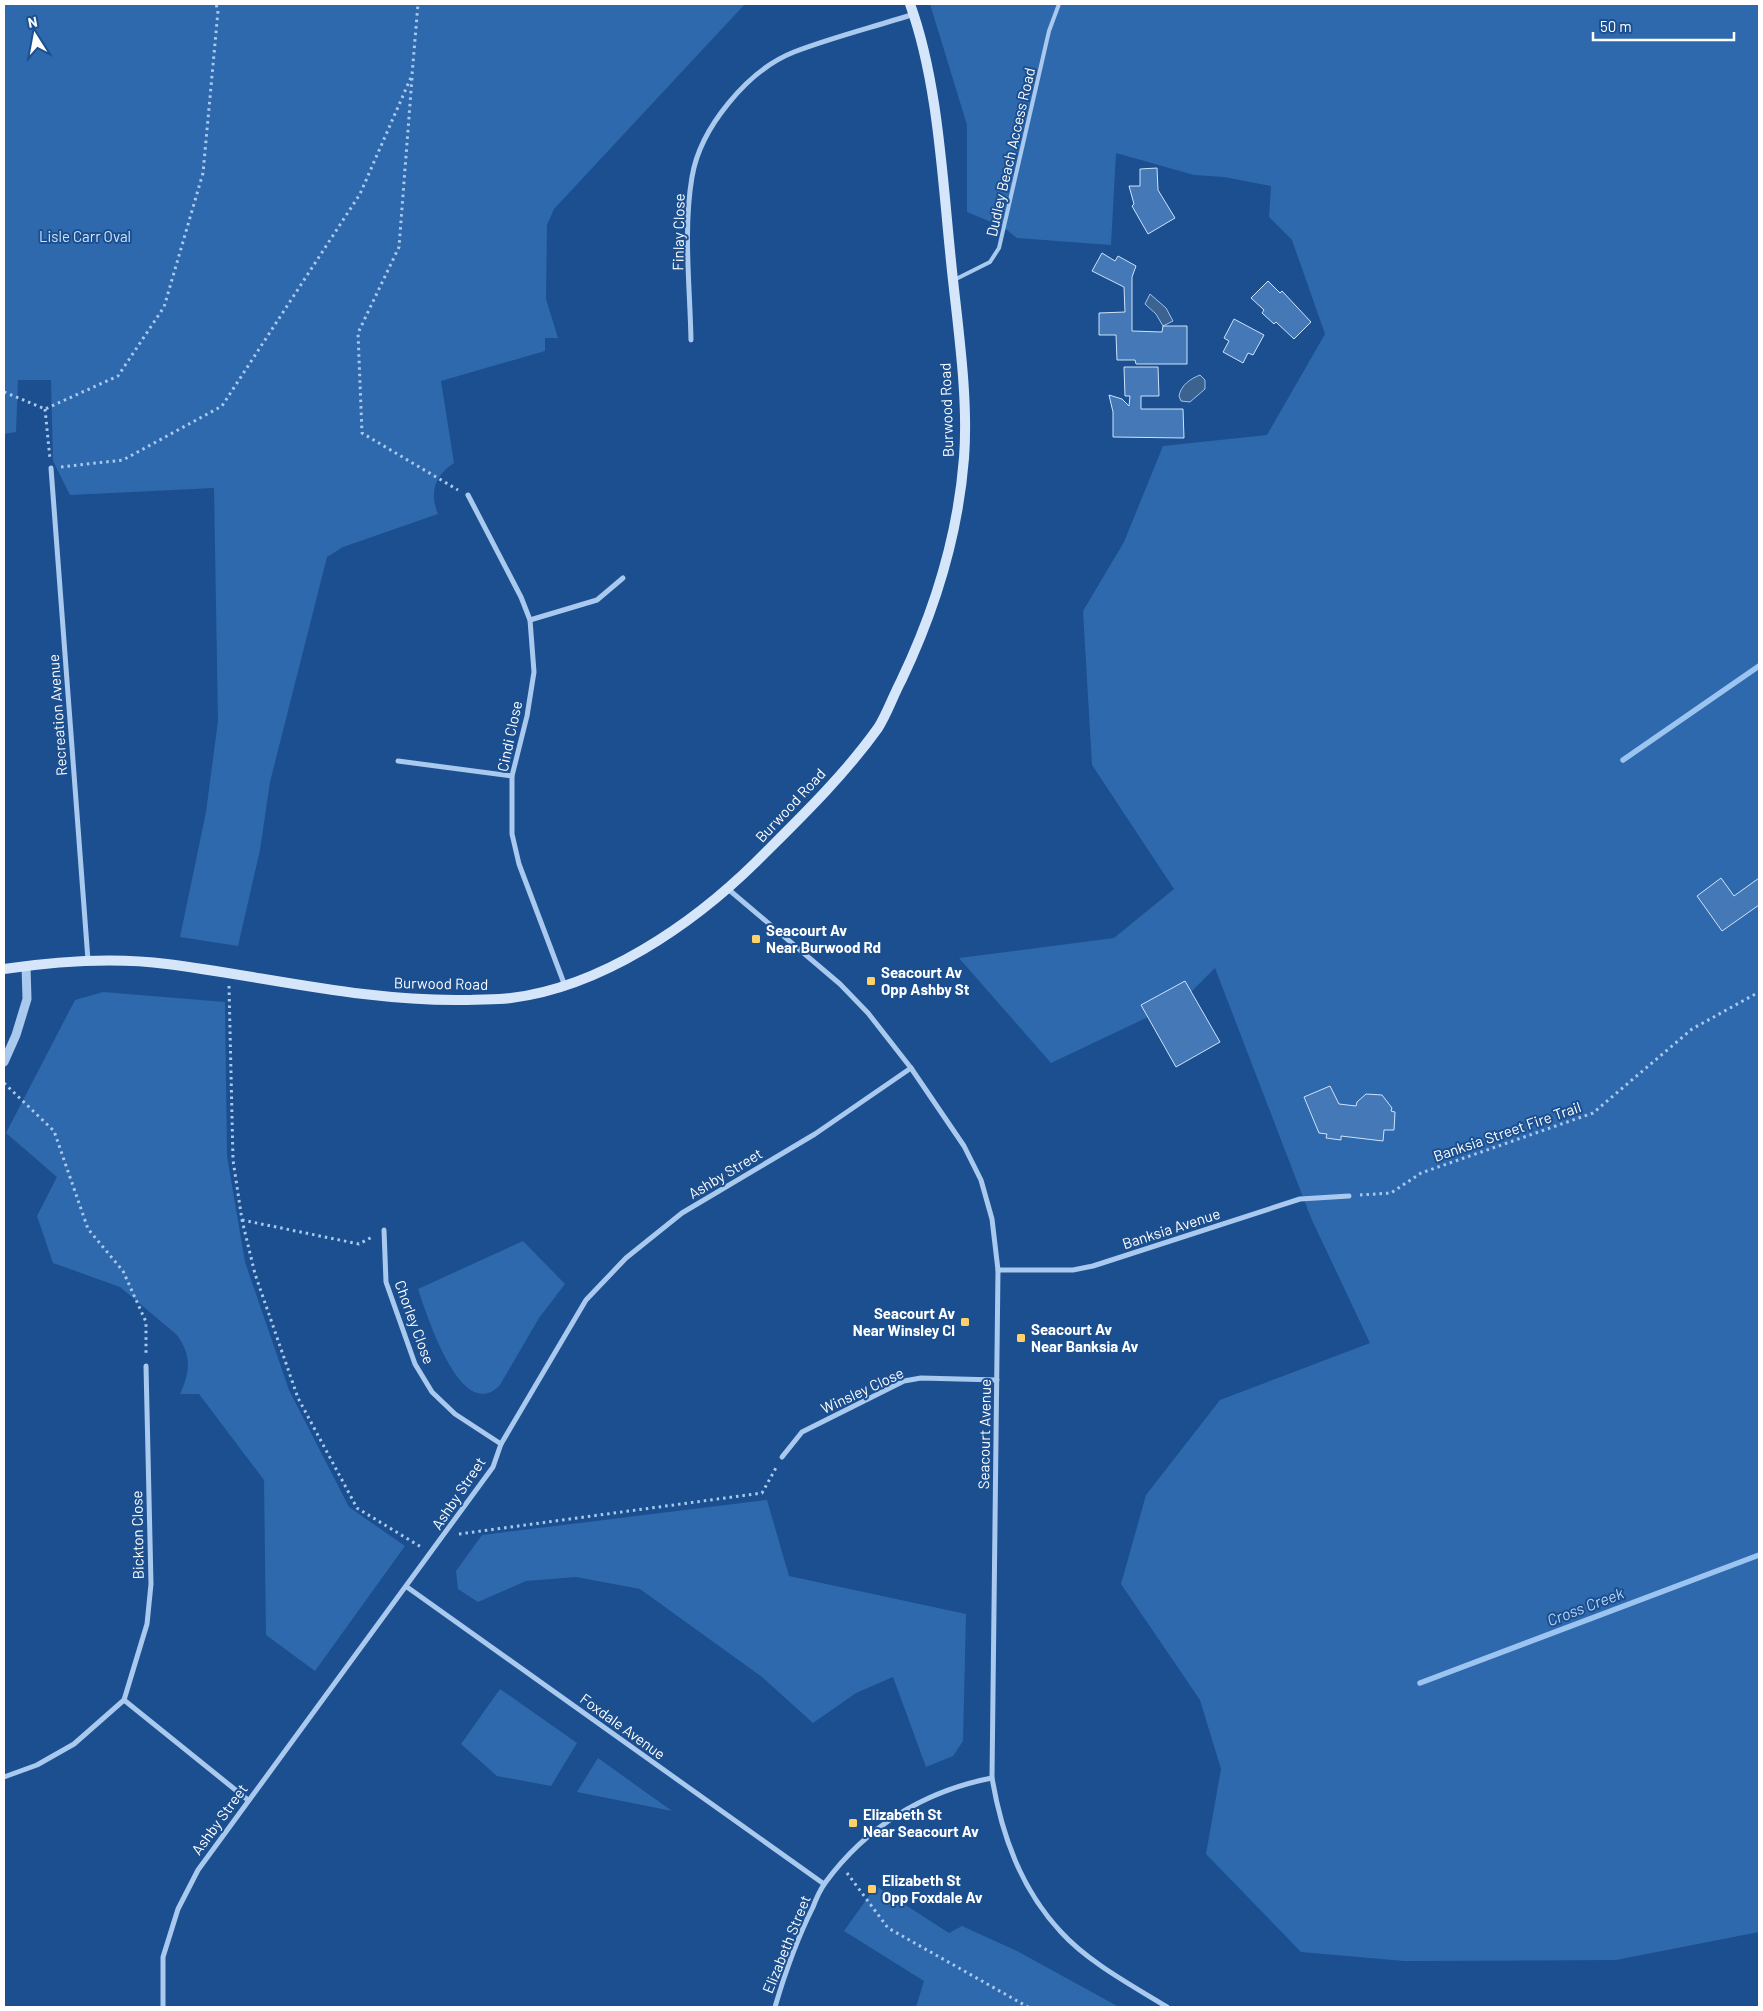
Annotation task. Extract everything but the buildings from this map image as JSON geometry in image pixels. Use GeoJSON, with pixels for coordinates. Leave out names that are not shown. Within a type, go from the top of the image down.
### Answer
{"type":"FeatureCollection","features":[{"type":"Feature","properties":{"kind":"main road","name":"Burwood Road"},"geometry":{"type":"LineString","coordinates":[[4,970],[88,960],[163,964],[363,995],[439,1000],[509,999],[565,988],[620,961],[677,928],[728,889],[788,830],[880,725],[910,662],[937,592],[954,524],[964,456],[963,392],[939,138],[914,14],[910,4]]}},
{"type":"Feature","properties":{"kind":"street","name":"Finlay Close"},"geometry":{"type":"LineString","coordinates":[[691,340],[689,202],[692,175],[713,125],[733,96],[751,80],[792,52],[914,14]]}},
{"type":"Feature","properties":{"kind":"street","name":"Recreation Avenue"},"geometry":{"type":"LineString","coordinates":[[51,468],[88,960]]}},
{"type":"Feature","properties":{"kind":"street","name":"Cindi Close"},"geometry":{"type":"LineString","coordinates":[[468,495],[521,598],[530,620],[534,672],[527,716],[512,776],[512,834],[519,864],[565,988]]}},
{"type":"Feature","properties":{"kind":"street"},"geometry":{"type":"LineString","coordinates":[[530,620],[598,600],[623,578]]}},
{"type":"Feature","properties":{"kind":"street"},"geometry":{"type":"LineString","coordinates":[[398,761],[512,776]]}},
{"type":"Feature","properties":{"kind":"street","name":"Seacourt Avenue"},"geometry":{"type":"LineString","coordinates":[[728,889],[840,984],[868,1013],[910,1068],[964,1146],[981,1180],[992,1219],[998,1270],[992,1778],[998,1811],[1010,1851],[1031,1893],[1062,1933],[1111,1973],[1167,2007]]}},
{"type":"Feature","properties":{"kind":"street"},"geometry":{"type":"LineString","coordinates":[[4,1062],[16,1035],[27,999],[26,966]]}},
{"type":"Feature","properties":{"kind":"street","name":"Ashby Street"},"geometry":{"type":"LineString","coordinates":[[163,2007],[163,1958],[178,1909],[198,1870],[432,1554],[493,1467],[501,1444],[586,1300],[626,1258],[682,1213],[815,1134],[910,1068]]}},
{"type":"Feature","properties":{"kind":"street","name":"Banksia Avenue"},"geometry":{"type":"LineString","coordinates":[[998,1270],[1073,1270],[1093,1266],[1300,1199],[1349,1196]]}},
{"type":"Feature","properties":{"kind":"street","name":"Chorley Close"},"geometry":{"type":"LineString","coordinates":[[384,1230],[386,1282],[415,1364],[432,1392],[454,1414],[501,1444]]}},
{"type":"Feature","properties":{"kind":"street","name":"Bickton Close"},"geometry":{"type":"LineString","coordinates":[[124,1700],[147,1624],[151,1584],[146,1366]]}},
{"type":"Feature","properties":{"kind":"street","name":"Winsley Close"},"geometry":{"type":"LineString","coordinates":[[782,1457],[802,1432],[904,1381],[921,1378],[997,1380]]}},
{"type":"Feature","properties":{"kind":"street","name":"Foxdale Avenue"},"geometry":{"type":"LineString","coordinates":[[407,1587],[824,1884]]}},
{"type":"Feature","properties":{"kind":"street"},"geometry":{"type":"LineString","coordinates":[[4,1776],[37,1765],[74,1744],[124,1700],[248,1800]]}},
{"type":"Feature","properties":{"kind":"street","name":"Elizabeth Street"},"geometry":{"type":"LineString","coordinates":[[774,2007],[802,1929],[824,1884],[870,1834],[902,1812],[942,1791],[992,1778]]}},
{"type":"Feature","properties":{"kind":"lane","name":"Dudley Beach Access Road"},"geometry":{"type":"LineString","coordinates":[[952,281],[990,262],[999,248],[1049,31],[1059,4]]}},
{"type":"Feature","properties":{"kind":"path"},"geometry":{"type":"LineString","coordinates":[[4,392],[45,409],[118,376],[164,307],[203,173],[218,11],[216,4]]}},
{"type":"Feature","properties":{"kind":"path"},"geometry":{"type":"LineString","coordinates":[[418,4],[399,247],[358,333],[362,433],[468,495]]}},
{"type":"Feature","properties":{"kind":"path"},"geometry":{"type":"LineString","coordinates":[[45,409],[51,468],[123,460],[222,406],[360,194],[412,75]]}},
{"type":"Feature","properties":{"kind":"path"},"geometry":{"type":"LineString","coordinates":[[228,973],[233,1160],[242,1220],[255,1274],[298,1398],[357,1508],[432,1554]]}},
{"type":"Feature","properties":{"kind":"path","name":"Banksia Street Fire Trail"},"geometry":{"type":"LineString","coordinates":[[1349,1196],[1391,1193],[1421,1172],[1594,1113],[1692,1029],[1759,992]]}},
{"type":"Feature","properties":{"kind":"path"},"geometry":{"type":"LineString","coordinates":[[4,1083],[54,1131],[88,1229],[123,1271],[146,1322],[146,1366]]}},
{"type":"Feature","properties":{"kind":"path"},"geometry":{"type":"LineString","coordinates":[[242,1220],[359,1244],[384,1230]]}},
{"type":"Feature","properties":{"kind":"path"},"geometry":{"type":"LineString","coordinates":[[444,1536],[762,1493],[782,1457]]}},
{"type":"Feature","properties":{"kind":"path"},"geometry":{"type":"LineString","coordinates":[[841,1865],[888,1928],[1028,2007]]}},
{"type":"Feature","properties":{"kind":"green space","name":"Lisle Carr Oval"},"geometry":{"type":"Polygon","coordinates":[[[4,4],[745,4],[554,209],[547,225],[546,299],[558,338],[545,338],[545,351],[441,381],[454,463],[442,473],[434,491],[435,506],[438,514],[343,547],[327,557],[270,782],[260,850],[238,946],[180,937],[206,812],[218,721],[214,488],[70,495],[53,461],[51,380],[18,380],[16,432],[4,434],[4,4]]]}},
{"type":"Feature","properties":{"kind":"green space"},"geometry":{"type":"Polygon","coordinates":[[[930,4],[1759,4],[1759,1932],[1616,1960],[1404,1961],[1301,1952],[1206,1854],[1221,1769],[1200,1700],[1121,1584],[1146,1495],[1220,1400],[1370,1343],[1311,1218],[1215,968],[1182,1001],[1051,1063],[959,958],[1114,938],[1174,889],[1092,765],[1083,611],[1124,542],[1163,446],[1267,435],[1325,334],[1292,240],[1269,217],[1271,186],[1224,177],[1194,175],[1116,153],[1111,245],[1017,238],[1003,227],[967,212],[967,125],[930,4]]]}},
{"type":"Feature","properties":{"kind":"green space"},"geometry":{"type":"Polygon","coordinates":[[[103,992],[225,1002],[227,1156],[245,1262],[289,1390],[349,1507],[405,1546],[315,1671],[266,1635],[264,1480],[199,1394],[180,1394],[186,1378],[188,1364],[185,1350],[177,1335],[120,1287],[53,1263],[37,1216],[57,1177],[6,1133],[75,1000],[103,992]]]}},
{"type":"Feature","properties":{"kind":"green space"},"geometry":{"type":"Polygon","coordinates":[[[523,1241],[565,1284],[539,1318],[500,1385],[486,1394],[472,1391],[459,1379],[447,1361],[418,1289],[523,1241]]]}},
{"type":"Feature","properties":{"kind":"green space"},"geometry":{"type":"Polygon","coordinates":[[[767,1500],[789,1576],[966,1614],[963,1741],[953,1756],[926,1767],[893,1677],[856,1693],[813,1723],[762,1677],[640,1589],[576,1577],[526,1581],[478,1602],[458,1589],[456,1571],[482,1535],[767,1500]]]}},
{"type":"Feature","properties":{"kind":"green space"},"geometry":{"type":"Polygon","coordinates":[[[500,1689],[577,1743],[551,1786],[497,1776],[461,1744],[500,1689]]]}},
{"type":"Feature","properties":{"kind":"green space"},"geometry":{"type":"Polygon","coordinates":[[[598,1758],[672,1811],[577,1792],[598,1758]]]}},
{"type":"Feature","properties":{"kind":"green space"},"geometry":{"type":"Polygon","coordinates":[[[876,1886],[949,1933],[962,1926],[1017,1951],[1119,2007],[916,2007],[924,1981],[844,1931],[876,1886]]]}},
{"type":"Feature","properties":{"kind":"shaded area"},"geometry":{"type":"Polygon","coordinates":[[[1150,294],[1166,308],[1173,321],[1163,326],[1156,314],[1145,304],[1150,294]]]}},
{"type":"Feature","properties":{"kind":"shaded area"},"geometry":{"type":"Polygon","coordinates":[[[1200,375],[1205,380],[1205,389],[1190,402],[1181,401],[1179,396],[1184,386],[1200,375]]]}},
{"type":"Feature","properties":{"kind":"waterway"},"geometry":{"type":"LineString","coordinates":[[1623,760],[1759,666]]}},
{"type":"Feature","properties":{"kind":"waterway","name":"Cross Creek"},"geometry":{"type":"LineString","coordinates":[[1420,1683],[1759,1555]]}},
{"type":"Feature","properties":{"kind":"place","name":"Seacourt Av Near Burwood Rd"},"geometry":{"type":"Point","coordinates":[756,939]}},
{"type":"Feature","properties":{"kind":"place","name":"Seacourt Av Opp Ashby St"},"geometry":{"type":"Point","coordinates":[871,981]}},
{"type":"Feature","properties":{"kind":"place","name":"Seacourt Av Near Winsley Cl"},"geometry":{"type":"Point","coordinates":[965,1322]}},
{"type":"Feature","properties":{"kind":"place","name":"Seacourt Av Near Banksia Av"},"geometry":{"type":"Point","coordinates":[1021,1338]}},
{"type":"Feature","properties":{"kind":"place","name":"Elizabeth St Near Seacourt Av"},"geometry":{"type":"Point","coordinates":[853,1823]}},
{"type":"Feature","properties":{"kind":"place","name":"Elizabeth St Opp Foxdale Av"},"geometry":{"type":"Point","coordinates":[872,1889]}}]}
